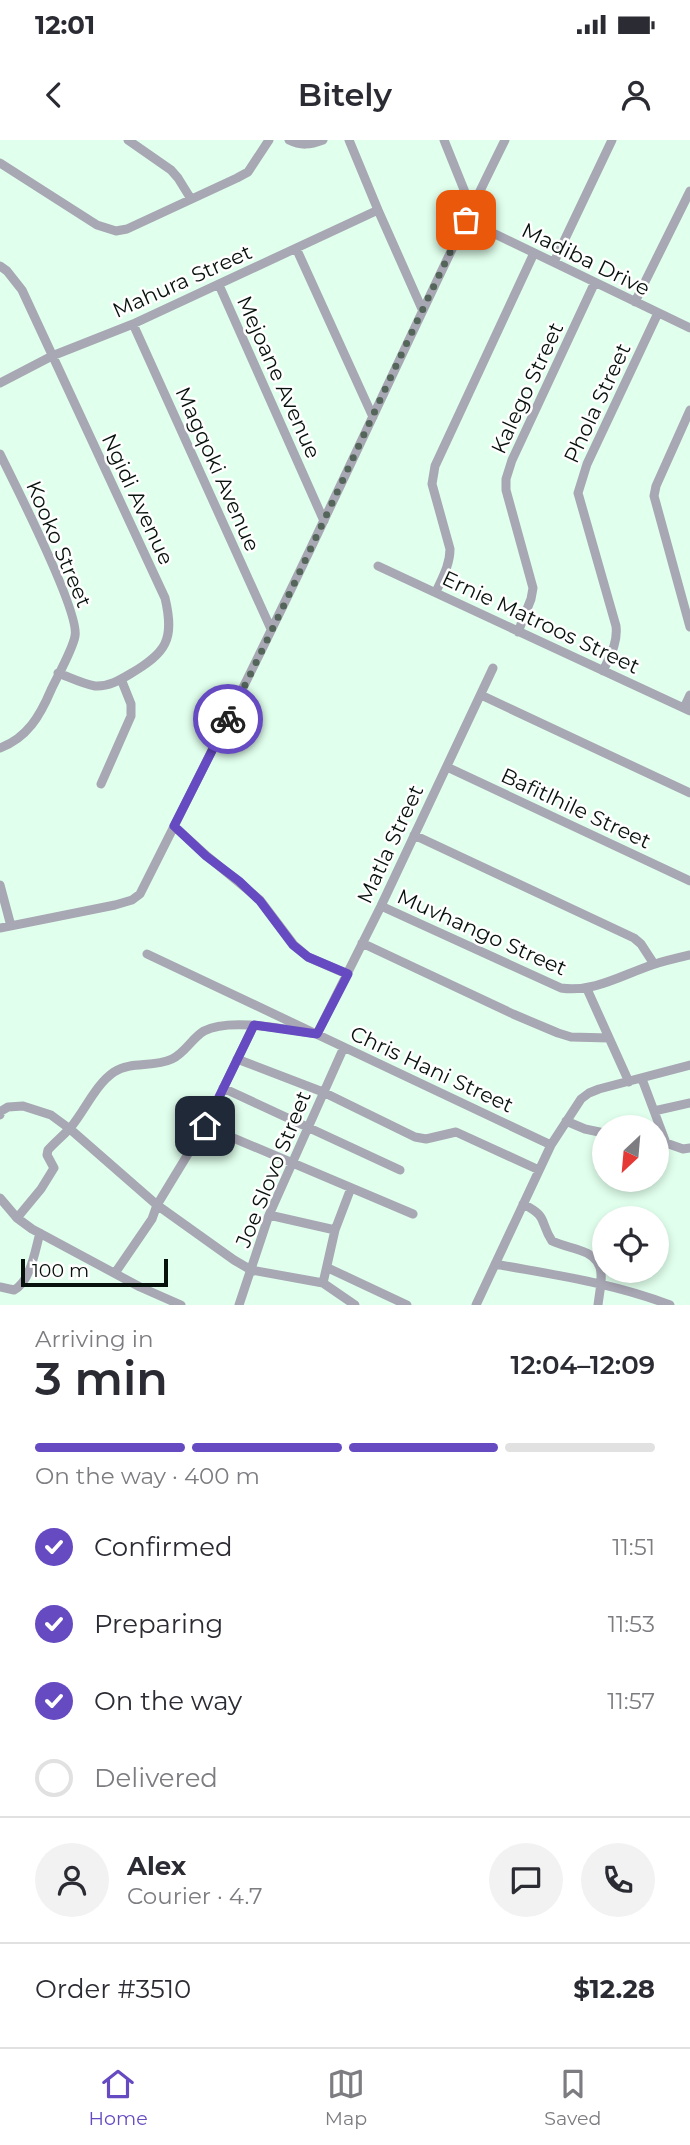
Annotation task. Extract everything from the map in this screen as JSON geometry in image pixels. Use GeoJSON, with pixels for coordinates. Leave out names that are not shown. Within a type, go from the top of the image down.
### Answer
{"type":"FeatureCollection","features":[{"type":"Feature","properties":{"kind":"street"},"geometry":{"type":"LineString","coordinates":[[128,140],[171,170],[191,199]]}},
{"type":"Feature","properties":{"kind":"street"},"geometry":{"type":"LineString","coordinates":[[0,163],[97,225],[116,231],[127,229],[248,172],[269,140]]}},
{"type":"Feature","properties":{"kind":"street"},"geometry":{"type":"LineString","coordinates":[[289,140],[298,145],[308,145],[323,140]]}},
{"type":"Feature","properties":{"kind":"street"},"geometry":{"type":"LineString","coordinates":[[349,140],[422,309]]}},
{"type":"Feature","properties":{"kind":"street"},"geometry":{"type":"LineString","coordinates":[[444,140],[471,207]]}},
{"type":"Feature","properties":{"kind":"street"},"geometry":{"type":"LineString","coordinates":[[0,928],[115,905],[132,900],[140,894],[246,685],[422,309],[505,140]]}},
{"type":"Feature","properties":{"kind":"street"},"geometry":{"type":"LineString","coordinates":[[554,262],[612,140]]}},
{"type":"Feature","properties":{"kind":"street"},"geometry":{"type":"LineString","coordinates":[[635,302],[690,191]]}},
{"type":"Feature","properties":{"kind":"street","name":"Mahura Street"},"geometry":{"type":"LineString","coordinates":[[0,383],[52,356],[132,324],[378,210]]}},
{"type":"Feature","properties":{"kind":"street","name":"Madiba Drive"},"geometry":{"type":"LineString","coordinates":[[466,220],[690,328]]}},
{"type":"Feature","properties":{"kind":"street"},"geometry":{"type":"LineString","coordinates":[[296,248],[373,417]]}},
{"type":"Feature","properties":{"kind":"street"},"geometry":{"type":"LineString","coordinates":[[436,592],[449,564],[450,549],[432,484],[435,466],[534,253]]}},
{"type":"Feature","properties":{"kind":"street","name":"Ngidi Avenue"},"geometry":{"type":"LineString","coordinates":[[0,267],[14,278],[22,290],[165,598],[168,613],[169,625],[162,649],[153,661],[121,679],[94,686],[58,673]]}},
{"type":"Feature","properties":{"kind":"street","name":"Kalego Street"},"geometry":{"type":"LineString","coordinates":[[518,632],[533,588],[506,490],[506,480],[512,460],[595,282]]}},
{"type":"Feature","properties":{"kind":"street","name":"Mejoane Avenue"},"geometry":{"type":"LineString","coordinates":[[219,285],[324,521]]}},
{"type":"Feature","properties":{"kind":"street","name":"Phola Street"},"geometry":{"type":"LineString","coordinates":[[603,671],[615,644],[617,626],[578,493],[587,464],[658,313]]}},
{"type":"Feature","properties":{"kind":"street","name":"Magqoki Avenue"},"geometry":{"type":"LineString","coordinates":[[132,324],[271,629]]}},
{"type":"Feature","properties":{"kind":"street"},"geometry":{"type":"LineString","coordinates":[[690,410],[656,485],[654,496],[690,627]]}},
{"type":"Feature","properties":{"kind":"street","name":"Kooko Street"},"geometry":{"type":"LineString","coordinates":[[0,454],[52,566],[72,617],[75,636],[46,702],[26,733],[0,748]]}},
{"type":"Feature","properties":{"kind":"street","name":"Ernie Matroos Street"},"geometry":{"type":"LineString","coordinates":[[378,566],[687,710]]}},
{"type":"Feature","properties":{"kind":"street","name":"Matla Street"},"geometry":{"type":"LineString","coordinates":[[317,1034],[494,668]]}},
{"type":"Feature","properties":{"kind":"street"},"geometry":{"type":"LineString","coordinates":[[101,784],[131,716],[131,704],[121,679]]}},
{"type":"Feature","properties":{"kind":"street"},"geometry":{"type":"LineString","coordinates":[[481,695],[690,793]]}},
{"type":"Feature","properties":{"kind":"street"},"geometry":{"type":"LineString","coordinates":[[687,710],[690,695]]}},
{"type":"Feature","properties":{"kind":"street","name":"Bafitlhile Street"},"geometry":{"type":"LineString","coordinates":[[447,767],[690,881]]}},
{"type":"Feature","properties":{"kind":"street"},"geometry":{"type":"LineString","coordinates":[[174,826],[260,901],[293,945],[308,957],[348,974]]}},
{"type":"Feature","properties":{"kind":"street"},"geometry":{"type":"LineString","coordinates":[[414,835],[634,938],[654,964]]}},
{"type":"Feature","properties":{"kind":"street"},"geometry":{"type":"LineString","coordinates":[[0,885],[11,926]]}},
{"type":"Feature","properties":{"kind":"street","name":"Muvhango Street"},"geometry":{"type":"LineString","coordinates":[[380,906],[561,988],[587,989],[654,964],[690,955]]}},
{"type":"Feature","properties":{"kind":"street"},"geometry":{"type":"LineString","coordinates":[[362,943],[558,1033],[571,1037],[609,1038]]}},
{"type":"Feature","properties":{"kind":"street","name":"Chris Hani Street"},"geometry":{"type":"LineString","coordinates":[[147,954],[551,1144]]}},
{"type":"Feature","properties":{"kind":"street"},"geometry":{"type":"LineString","coordinates":[[587,989],[629,1082]]}},
{"type":"Feature","properties":{"kind":"street"},"geometry":{"type":"LineString","coordinates":[[115,1273],[152,1219],[157,1205],[205,1126],[254,1025]]}},
{"type":"Feature","properties":{"kind":"street"},"geometry":{"type":"LineString","coordinates":[[17,1218],[54,1168],[47,1155],[48,1150],[70,1129],[114,1072],[128,1066],[154,1065],[172,1059],[205,1031],[218,1027],[254,1025],[317,1034]]}},
{"type":"Feature","properties":{"kind":"street","name":"Joe Slovo Street"},"geometry":{"type":"LineString","coordinates":[[239,1305],[269,1215],[344,1047]]}},
{"type":"Feature","properties":{"kind":"street"},"geometry":{"type":"LineString","coordinates":[[237,1059],[323,1093],[415,1137],[426,1139],[456,1132],[539,1170]]}},
{"type":"Feature","properties":{"kind":"street"},"geometry":{"type":"LineString","coordinates":[[476,1305],[551,1144],[582,1099],[589,1093],[690,1065]]}},
{"type":"Feature","properties":{"kind":"street"},"geometry":{"type":"LineString","coordinates":[[642,1079],[655,1115]]}},
{"type":"Feature","properties":{"kind":"street"},"geometry":{"type":"LineString","coordinates":[[223,1088],[400,1170]]}},
{"type":"Feature","properties":{"kind":"street"},"geometry":{"type":"LineString","coordinates":[[654,1111],[690,1103]]}},
{"type":"Feature","properties":{"kind":"street"},"geometry":{"type":"LineString","coordinates":[[1,1110],[23,1107],[51,1115],[157,1205],[212,1246],[251,1270],[323,1283],[355,1305]]}},
{"type":"Feature","properties":{"kind":"street"},"geometry":{"type":"LineString","coordinates":[[566,1121],[592,1129]]}},
{"type":"Feature","properties":{"kind":"street"},"geometry":{"type":"LineString","coordinates":[[205,1126],[413,1214]]}},
{"type":"Feature","properties":{"kind":"street"},"geometry":{"type":"LineString","coordinates":[[669,1146],[690,1148]]}},
{"type":"Feature","properties":{"kind":"street"},"geometry":{"type":"LineString","coordinates":[[323,1283],[335,1230],[351,1188]]}},
{"type":"Feature","properties":{"kind":"street"},"geometry":{"type":"LineString","coordinates":[[0,1198],[17,1218],[40,1233],[140,1287],[181,1305]]}},
{"type":"Feature","properties":{"kind":"street"},"geometry":{"type":"LineString","coordinates":[[523,1204],[542,1216],[552,1241],[592,1255]]}},
{"type":"Feature","properties":{"kind":"street"},"geometry":{"type":"LineString","coordinates":[[269,1215],[335,1230]]}},
{"type":"Feature","properties":{"kind":"street"},"geometry":{"type":"LineString","coordinates":[[0,1287],[14,1290],[23,1282],[40,1233]]}},
{"type":"Feature","properties":{"kind":"street"},"geometry":{"type":"LineString","coordinates":[[495,1264],[592,1281]]}},
{"type":"Feature","properties":{"kind":"street"},"geometry":{"type":"LineString","coordinates":[[327,1268],[407,1305]]}},
{"type":"Feature","properties":{"kind":"street"},"geometry":{"type":"LineString","coordinates":[[598,1305],[601,1283],[637,1292],[670,1305]]}},
{"type":"Feature","properties":{"kind":"way so far"},"geometry":{"type":"LineString","coordinates":[[228,719],[466,220]]}},
{"type":"Feature","properties":{"kind":"route"},"geometry":{"type":"LineString","coordinates":[[205,1126],[254,1025],[317,1034],[348,974],[308,957],[293,945],[260,901],[174,826],[228,719]]}}]}
